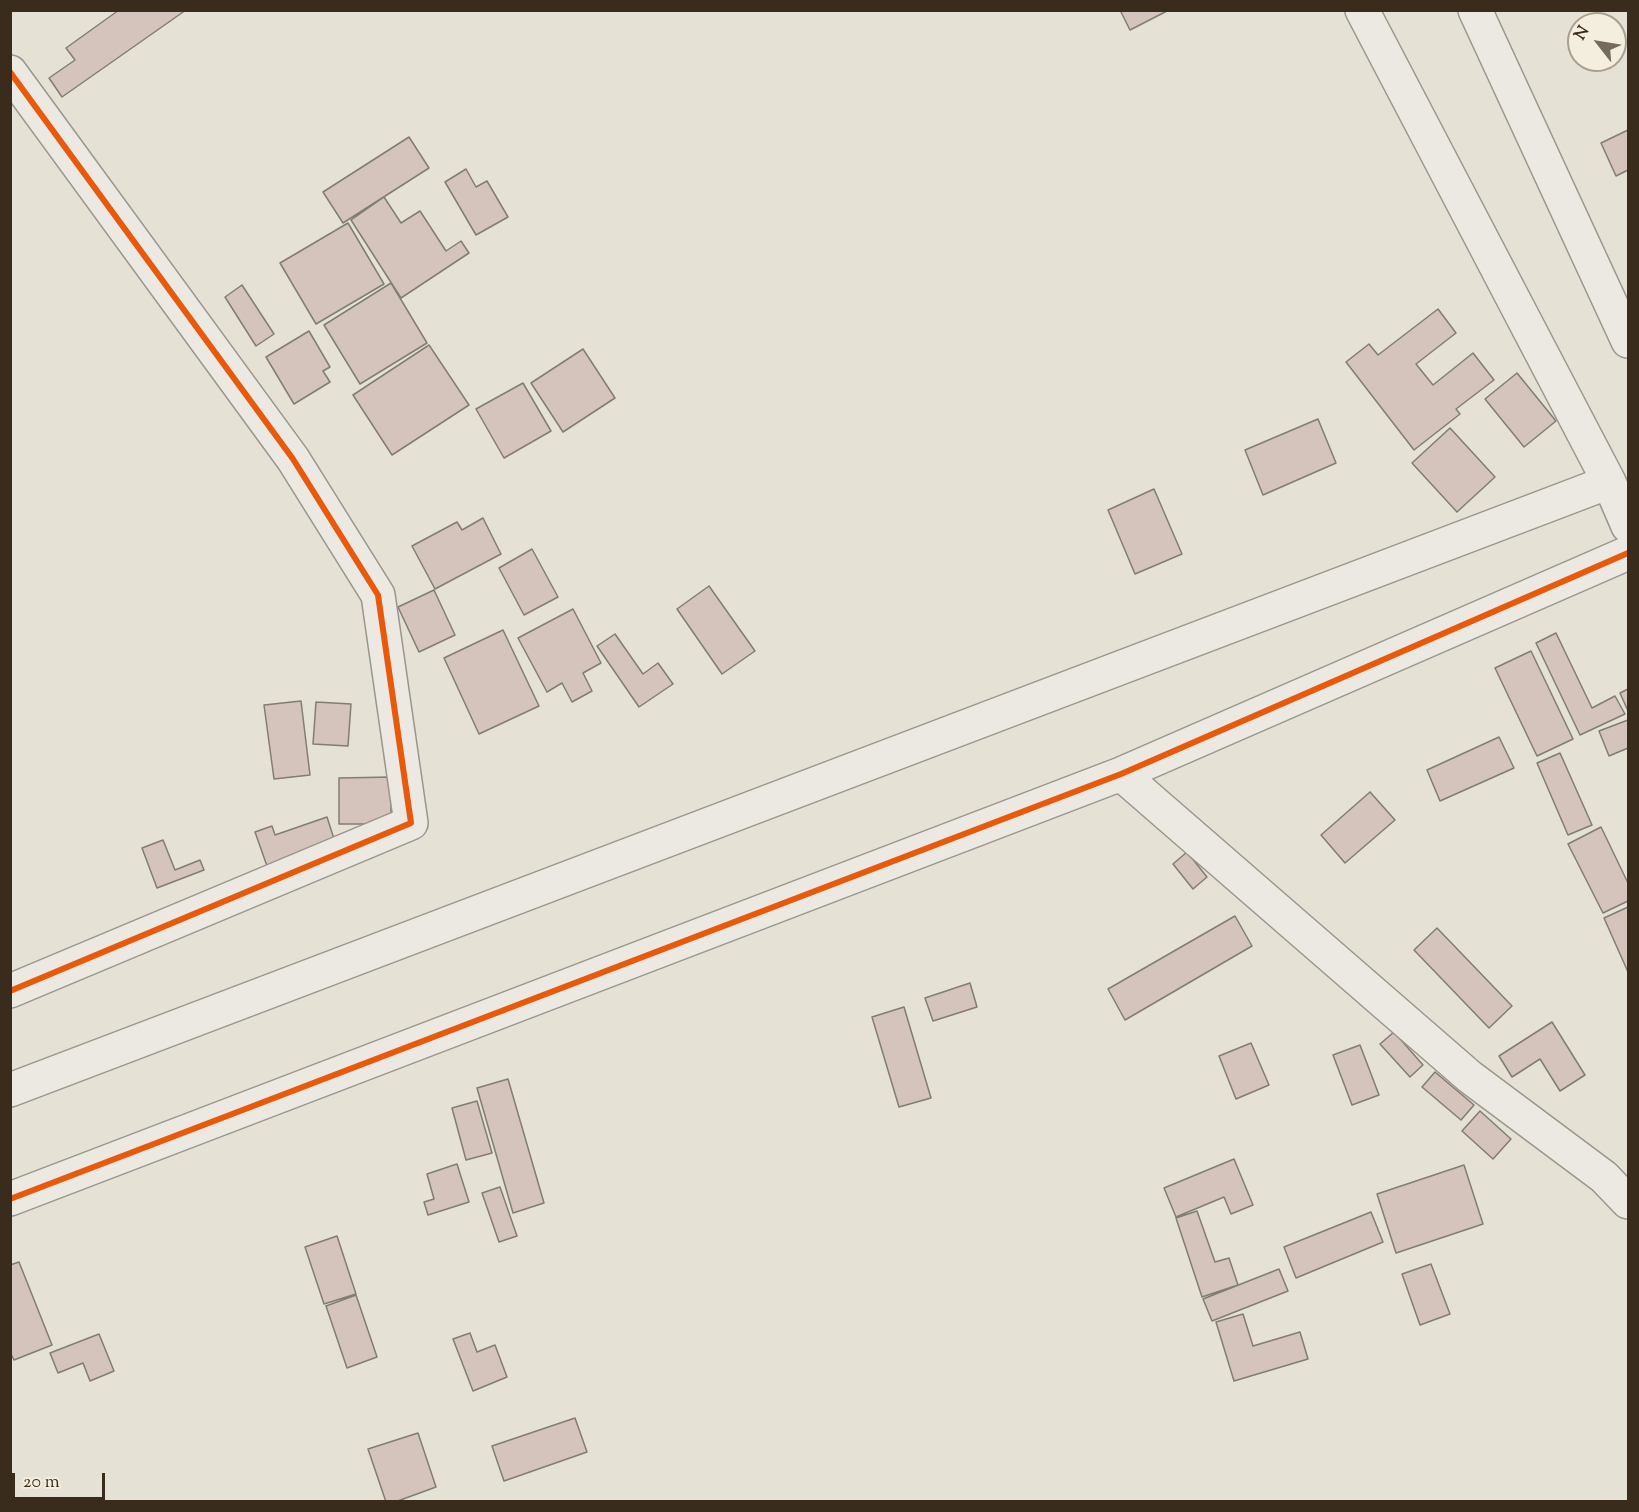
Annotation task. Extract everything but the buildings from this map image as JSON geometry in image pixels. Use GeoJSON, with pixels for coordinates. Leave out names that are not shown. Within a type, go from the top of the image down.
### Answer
{"type":"FeatureCollection","features":[{"type":"Feature","properties":{"kind":"street"},"geometry":{"type":"LineString","coordinates":[[1362,10],[1609,482],[1629,526]]}},
{"type":"Feature","properties":{"kind":"street"},"geometry":{"type":"LineString","coordinates":[[1475,10],[1629,340]]}},
{"type":"Feature","properties":{"kind":"street"},"geometry":{"type":"LineString","coordinates":[[10,72],[293,459],[378,595],[411,823],[10,991]]}},
{"type":"Feature","properties":{"kind":"street"},"geometry":{"type":"LineString","coordinates":[[10,1090],[1609,482]]}},
{"type":"Feature","properties":{"kind":"street"},"geometry":{"type":"LineString","coordinates":[[10,1199],[1121,774],[1629,553]]}},
{"type":"Feature","properties":{"kind":"street"},"geometry":{"type":"LineString","coordinates":[[1121,774],[1470,1077],[1604,1177],[1629,1202]]}},
{"type":"Feature","properties":{"kind":"cycle path"},"geometry":{"type":"LineString","coordinates":[[10,72],[293,459],[378,595],[411,823],[10,991]]}},
{"type":"Feature","properties":{"kind":"cycle path"},"geometry":{"type":"LineString","coordinates":[[10,1199],[1121,774],[1628,553]]}}]}
